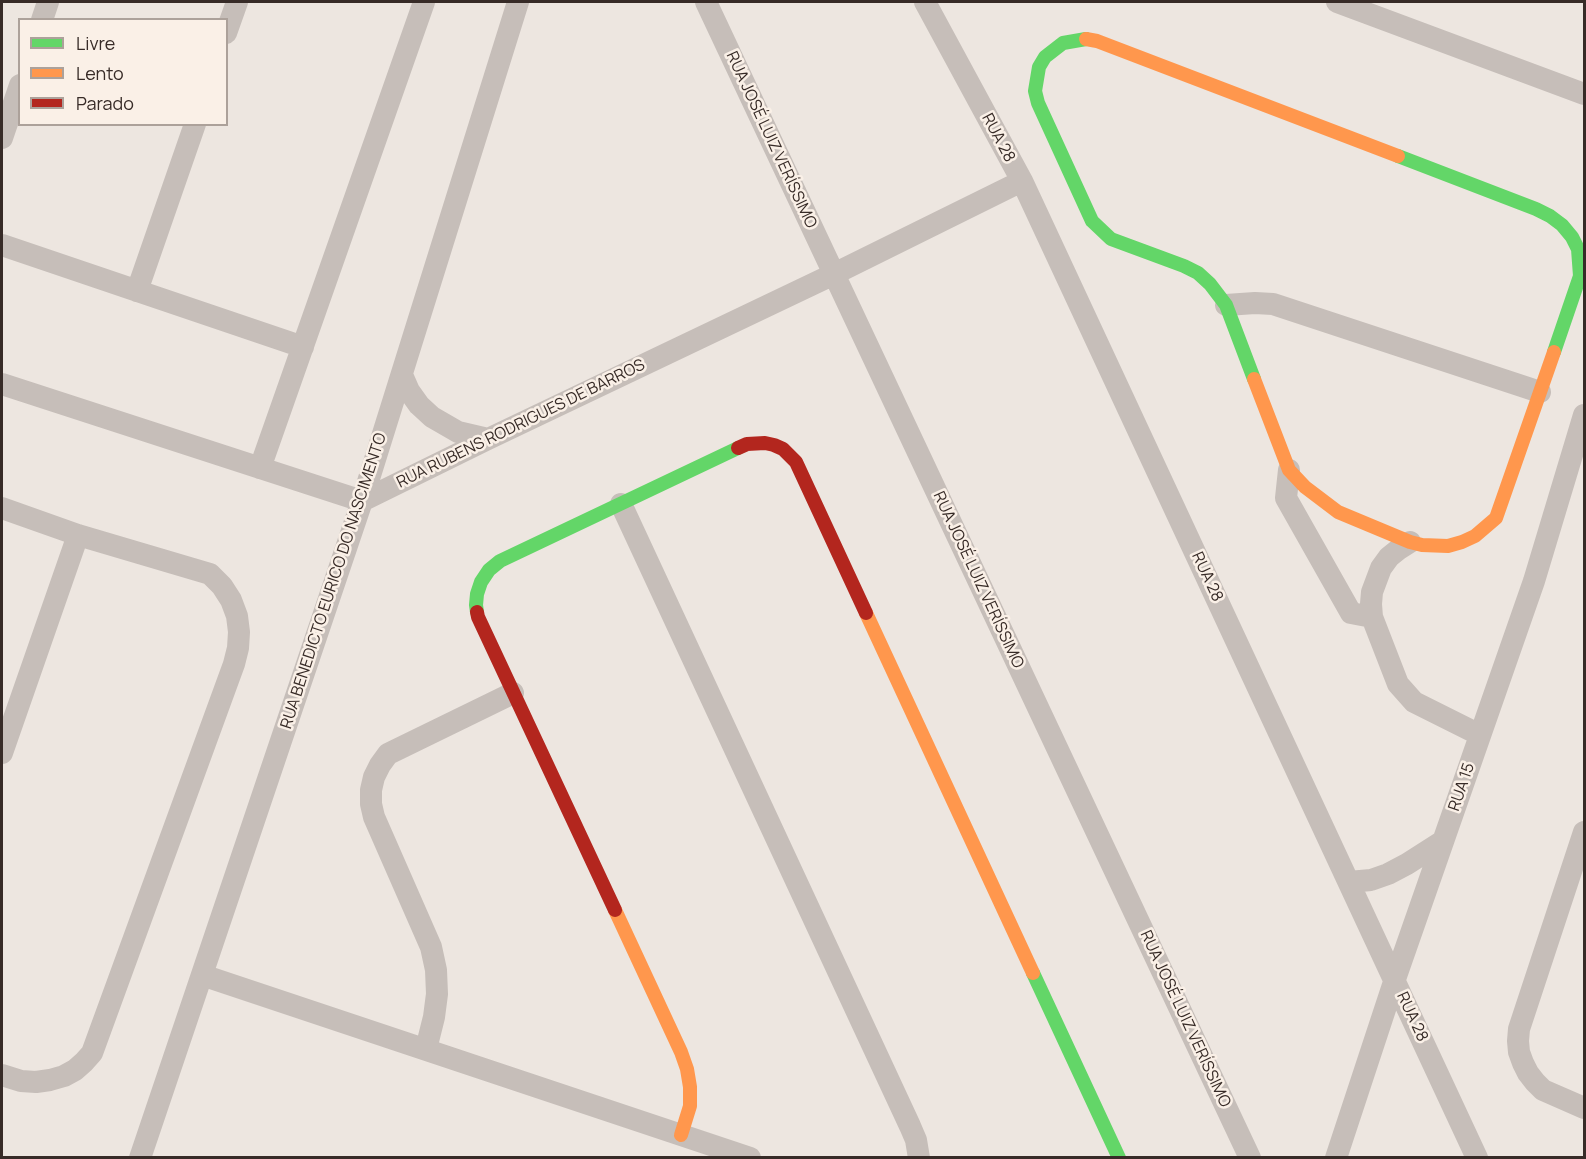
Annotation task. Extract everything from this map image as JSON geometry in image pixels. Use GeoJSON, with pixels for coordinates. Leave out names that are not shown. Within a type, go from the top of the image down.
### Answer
{"type":"FeatureCollection","features":[{"type":"Feature","properties":{"kind":"street"},"geometry":{"type":"LineString","coordinates":[[43,18],[48,2]]}},
{"type":"Feature","properties":{"kind":"street"},"geometry":{"type":"LineString","coordinates":[[228,27],[237,2]]}},
{"type":"Feature","properties":{"kind":"street"},"geometry":{"type":"LineString","coordinates":[[260,468],[424,2]]}},
{"type":"Feature","properties":{"kind":"street","name":"RUA BENEDICTO EURICO DO NASCIMENTO"},"geometry":{"type":"LineString","coordinates":[[140,1158],[362,501],[518,2]]}},
{"type":"Feature","properties":{"kind":"street","name":"RUA JOSÉ LUIZ VERÍSSIMO"},"geometry":{"type":"LineString","coordinates":[[706,2],[1250,1158]]}},
{"type":"Feature","properties":{"kind":"street","name":"RUA 28"},"geometry":{"type":"LineString","coordinates":[[925,2],[1022,181],[1477,1158]]}},
{"type":"Feature","properties":{"kind":"street"},"geometry":{"type":"LineString","coordinates":[[1337,2],[1584,94]]}},
{"type":"Feature","properties":{"kind":"street"},"geometry":{"type":"LineString","coordinates":[[1086,39],[1096,41],[1550,216],[1562,225],[1578,249],[1580,276],[1540,392],[1496,518],[1475,536],[1448,546],[1410,542],[1353,519],[1323,502],[1305,488],[1289,470],[1226,305],[1210,284],[1198,273],[1184,266],[1110,239],[1092,221],[1038,103],[1036,85],[1039,68],[1045,57],[1063,43],[1086,39]]}},
{"type":"Feature","properties":{"kind":"street"},"geometry":{"type":"LineString","coordinates":[[2,138],[18,91]]}},
{"type":"Feature","properties":{"kind":"street"},"geometry":{"type":"LineString","coordinates":[[137,291],[194,126]]}},
{"type":"Feature","properties":{"kind":"street","name":"RUA RUBENS RODRIGUES DE BARROS"},"geometry":{"type":"LineString","coordinates":[[362,501],[1022,181]]}},
{"type":"Feature","properties":{"kind":"street"},"geometry":{"type":"LineString","coordinates":[[2,245],[303,347]]}},
{"type":"Feature","properties":{"kind":"street"},"geometry":{"type":"LineString","coordinates":[[1226,305],[1273,304],[1540,392]]}},
{"type":"Feature","properties":{"kind":"street"},"geometry":{"type":"LineString","coordinates":[[402,375],[414,398],[432,417],[458,432],[488,438]]}},
{"type":"Feature","properties":{"kind":"street"},"geometry":{"type":"LineString","coordinates":[[2,384],[362,501]]}},
{"type":"Feature","properties":{"kind":"street","name":"RUA 15"},"geometry":{"type":"LineString","coordinates":[[1336,1158],[1395,979],[1534,581],[1584,415]]}},
{"type":"Feature","properties":{"kind":"street"},"geometry":{"type":"LineString","coordinates":[[681,1135],[690,1106],[690,1087],[681,1052],[478,616],[477,594],[489,570],[500,561],[747,444],[756,442],[783,449],[796,462],[1119,1158]]}},
{"type":"Feature","properties":{"kind":"street"},"geometry":{"type":"LineString","coordinates":[[1289,470],[1286,498],[1351,613],[1372,617]]}},
{"type":"Feature","properties":{"kind":"street"},"geometry":{"type":"LineString","coordinates":[[621,504],[910,1126],[916,1140],[919,1158]]}},
{"type":"Feature","properties":{"kind":"street"},"geometry":{"type":"LineString","coordinates":[[2,508],[210,574],[231,600],[238,624],[238,648],[234,664],[92,1053],[75,1070],[50,1080],[21,1081],[2,1075]]}},
{"type":"Feature","properties":{"kind":"street"},"geometry":{"type":"LineString","coordinates":[[2,753],[78,534]]}},
{"type":"Feature","properties":{"kind":"street"},"geometry":{"type":"LineString","coordinates":[[1410,542],[1394,553],[1381,568],[1372,592],[1372,617],[1398,684],[1414,702],[1480,735]]}},
{"type":"Feature","properties":{"kind":"street"},"geometry":{"type":"LineString","coordinates":[[426,1049],[434,1017],[436,970],[431,947],[374,817],[371,797],[374,777],[388,754],[513,693]]}},
{"type":"Feature","properties":{"kind":"street"},"geometry":{"type":"LineString","coordinates":[[1584,832],[1519,1029],[1518,1041],[1523,1063],[1535,1082],[1543,1090],[1584,1108]]}},
{"type":"Feature","properties":{"kind":"street"},"geometry":{"type":"LineString","coordinates":[[1349,882],[1371,880],[1388,874],[1443,841]]}},
{"type":"Feature","properties":{"kind":"street"},"geometry":{"type":"LineString","coordinates":[[202,975],[750,1158]]}},
{"type":"Feature","properties":{"kind":"traffic: fast"},"geometry":{"type":"LineString","coordinates":[[1086,39],[1063,43],[1045,57],[1039,67],[1035,91],[1038,103],[1092,221],[1111,239],[1184,266],[1198,273],[1210,284],[1226,305],[1254,379]]}},
{"type":"Feature","properties":{"kind":"traffic: fast"},"geometry":{"type":"LineString","coordinates":[[1398,156],[1536,209],[1562,225],[1572,237],[1578,249],[1580,276],[1554,352]]}},
{"type":"Feature","properties":{"kind":"traffic: fast"},"geometry":{"type":"LineString","coordinates":[[477,612],[477,594],[481,582],[489,570],[500,561],[738,448]]}},
{"type":"Feature","properties":{"kind":"traffic: fast"},"geometry":{"type":"LineString","coordinates":[[1033,973],[1119,1158]]}},
{"type":"Feature","properties":{"kind":"traffic: slow"},"geometry":{"type":"LineString","coordinates":[[1086,39],[1097,41],[1398,156]]}},
{"type":"Feature","properties":{"kind":"traffic: slow"},"geometry":{"type":"LineString","coordinates":[[1254,379],[1289,470],[1305,487],[1338,512],[1410,542],[1448,546],[1475,536],[1496,518],[1554,352]]}},
{"type":"Feature","properties":{"kind":"traffic: slow"},"geometry":{"type":"LineString","coordinates":[[866,613],[1033,973]]}},
{"type":"Feature","properties":{"kind":"traffic: slow"},"geometry":{"type":"LineString","coordinates":[[615,910],[687,1069],[690,1106],[681,1135]]}},
{"type":"Feature","properties":{"kind":"traffic: jam"},"geometry":{"type":"LineString","coordinates":[[738,448],[747,444],[774,445],[783,449],[796,462],[866,613]]}},
{"type":"Feature","properties":{"kind":"traffic: jam"},"geometry":{"type":"LineString","coordinates":[[477,612],[615,910]]}}]}
